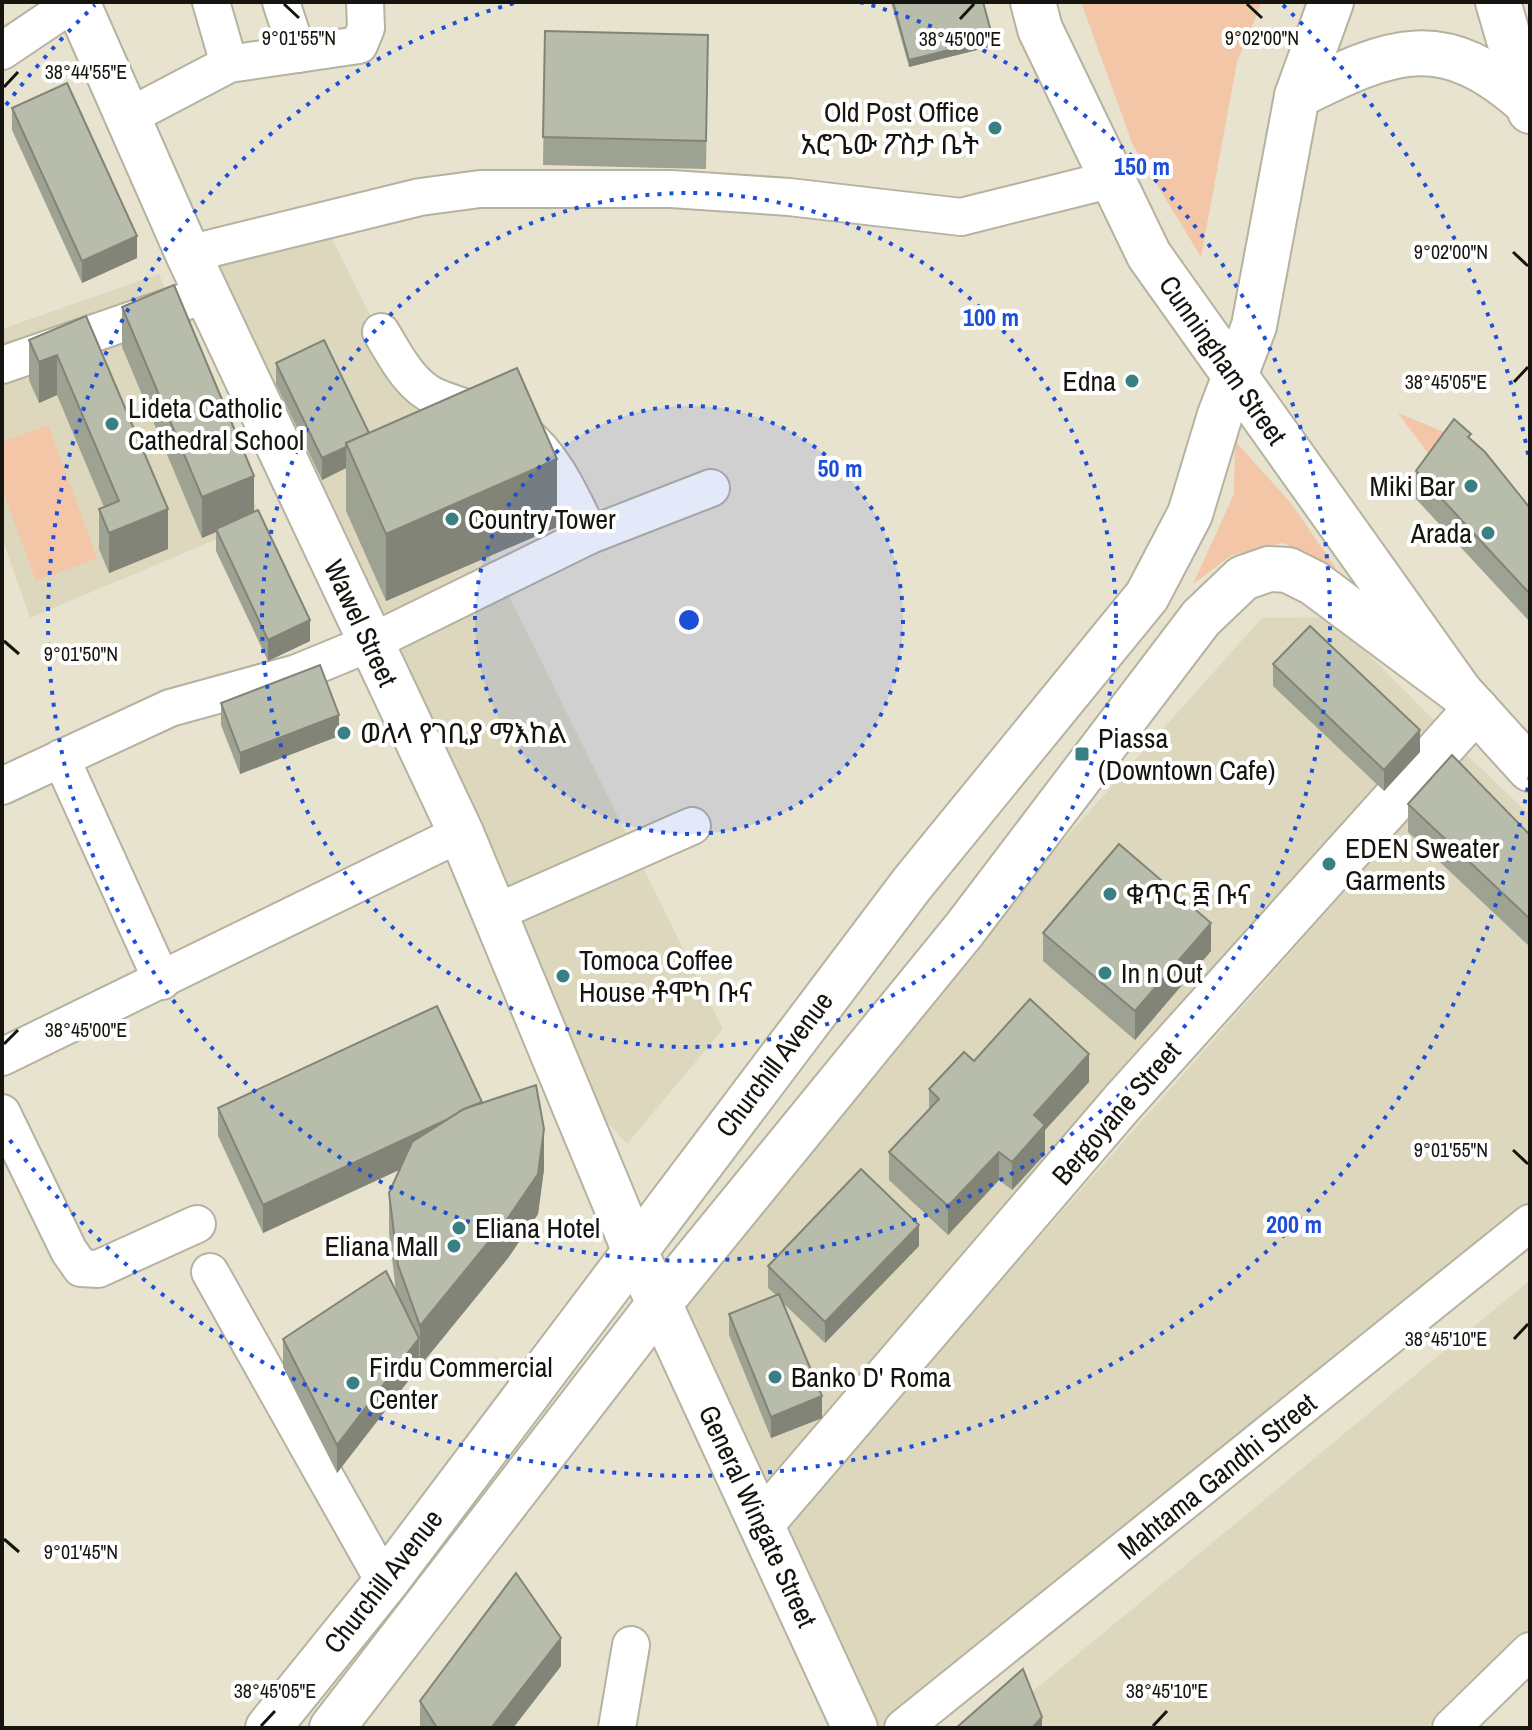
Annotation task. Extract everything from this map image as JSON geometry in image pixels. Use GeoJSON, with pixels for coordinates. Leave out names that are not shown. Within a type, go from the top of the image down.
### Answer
{"type":"FeatureCollection","features":[{"type":"Feature","properties":{"kind":"main road","name":"Wawel Street"},"geometry":{"type":"LineString","coordinates":[[76,2],[188,254],[497,912],[546,1040],[634,1249]]}},
{"type":"Feature","properties":{"kind":"main road","name":"Cunningham Street"},"geometry":{"type":"LineString","coordinates":[[1033,2],[1040,29],[1149,255],[1468,700],[1530,769]]}},
{"type":"Feature","properties":{"kind":"main road","name":"Churchill Avenue"},"geometry":{"type":"LineString","coordinates":[[268,1728],[385,1583],[912,884],[1147,596],[1190,514],[1220,415],[1254,326],[1297,96],[1331,2]]}},
{"type":"Feature","properties":{"kind":"main road"},"geometry":{"type":"LineString","coordinates":[[1498,2],[1529,107]]}},
{"type":"Feature","properties":{"kind":"main road"},"geometry":{"type":"LineString","coordinates":[[1297,96],[1380,57],[1431,52],[1465,59],[1529,107]]}},
{"type":"Feature","properties":{"kind":"main road","name":"Churchill Avenue"},"geometry":{"type":"LineString","coordinates":[[332,1728],[659,1304],[964,930],[1162,667],[1221,595],[1243,578],[1269,569],[1288,570],[1314,583]]}},
{"type":"Feature","properties":{"kind":"main road","name":"Cunningham Street"},"geometry":{"type":"LineString","coordinates":[[1314,583],[1468,700]]}},
{"type":"Feature","properties":{"kind":"main road","name":"Bergoyane Street"},"geometry":{"type":"LineString","coordinates":[[763,1522],[1468,700]]}},
{"type":"Feature","properties":{"kind":"main road","name":"General Wingate Street"},"geometry":{"type":"LineString","coordinates":[[634,1249],[763,1522],[855,1728]]}},
{"type":"Feature","properties":{"kind":"street"},"geometry":{"type":"LineString","coordinates":[[2,51],[76,2]]}},
{"type":"Feature","properties":{"kind":"street"},"geometry":{"type":"LineString","coordinates":[[211,2],[229,64]]}},
{"type":"Feature","properties":{"kind":"street"},"geometry":{"type":"LineString","coordinates":[[281,2],[298,54]]}},
{"type":"Feature","properties":{"kind":"street"},"geometry":{"type":"LineString","coordinates":[[128,117],[229,64],[359,45],[366,28],[365,2]]}},
{"type":"Feature","properties":{"kind":"street"},"geometry":{"type":"LineString","coordinates":[[188,254],[420,197],[480,189],[671,189],[789,197],[961,217],[1113,179]]}},
{"type":"Feature","properties":{"kind":"street"},"geometry":{"type":"LineString","coordinates":[[2,365],[207,294]]}},
{"type":"Feature","properties":{"kind":"street"},"geometry":{"type":"LineString","coordinates":[[381,332],[404,371],[433,396],[491,414],[523,433],[547,456],[590,535]]}},
{"type":"Feature","properties":{"kind":"street"},"geometry":{"type":"LineString","coordinates":[[2,786],[170,708],[297,673],[370,643],[590,535],[711,488]]}},
{"type":"Feature","properties":{"kind":"street"},"geometry":{"type":"LineString","coordinates":[[61,758],[162,981]]}},
{"type":"Feature","properties":{"kind":"street"},"geometry":{"type":"LineString","coordinates":[[497,912],[692,826]]}},
{"type":"Feature","properties":{"kind":"street"},"geometry":{"type":"LineString","coordinates":[[2,1057],[461,833]]}},
{"type":"Feature","properties":{"kind":"street"},"geometry":{"type":"LineString","coordinates":[[2,1113],[69,1251],[81,1268],[98,1269],[197,1224]]}},
{"type":"Feature","properties":{"kind":"street","name":"Mahtama Gandhi Street"},"geometry":{"type":"LineString","coordinates":[[903,1728],[1530,1223]]}},
{"type":"Feature","properties":{"kind":"street"},"geometry":{"type":"LineString","coordinates":[[210,1272],[385,1583]]}},
{"type":"Feature","properties":{"kind":"street"},"geometry":{"type":"LineString","coordinates":[[617,1728],[631,1645]]}},
{"type":"Feature","properties":{"kind":"street"},"geometry":{"type":"LineString","coordinates":[[1451,1728],[1530,1651]]}},
{"type":"Feature","properties":{"kind":"shaded area"},"geometry":{"type":"Polygon","coordinates":[[[1081,2],[1262,2],[1237,62],[1201,257],[1133,145],[1081,2]]]}},
{"type":"Feature","properties":{"kind":"shaded area"},"geometry":{"type":"Polygon","coordinates":[[[317,208],[723,1029],[627,1144],[572,1083],[178,251],[317,208]]]}},
{"type":"Feature","properties":{"kind":"shaded area","name":"Lideta Catholic Cathedral School"},"geometry":{"type":"Polygon","coordinates":[[[159,274],[262,520],[30,618],[2,538],[2,329],[159,274]]]}},
{"type":"Feature","properties":{"kind":"shaded area"},"geometry":{"type":"Polygon","coordinates":[[[1398,413],[1456,437],[1439,468],[1398,413]]]}},
{"type":"Feature","properties":{"kind":"shaded area"},"geometry":{"type":"Polygon","coordinates":[[[48,425],[97,558],[36,581],[2,489],[2,442],[48,425]]]}},
{"type":"Feature","properties":{"kind":"shaded area"},"geometry":{"type":"Polygon","coordinates":[[[1235,441],[1290,502],[1336,568],[1283,543],[1232,555],[1193,584],[1234,494],[1235,441]]]}},
{"type":"Feature","properties":{"kind":"shaded area"},"geometry":{"type":"Polygon","coordinates":[[[1331,617],[1451,737],[771,1513],[673,1297],[818,1115],[1262,618],[1331,617]]]}},
{"type":"Feature","properties":{"kind":"shaded area"},"geometry":{"type":"Polygon","coordinates":[[[1466,754],[1530,815],[1530,1223],[895,1728],[880,1728],[778,1533],[1466,754]]]}},
{"type":"Feature","properties":{"kind":"shaded area"},"geometry":{"type":"Polygon","coordinates":[[[1530,1280],[1530,1628],[1426,1728],[1039,1728],[1027,1696],[1530,1280]]]}},
{"type":"Feature","properties":{"kind":"building"},"geometry":{"type":"Polygon","coordinates":[[[893,2],[983,2],[993,39],[909,60],[893,2]]]}},
{"type":"Feature","properties":{"kind":"building"},"geometry":{"type":"Polygon","coordinates":[[[545,31],[708,35],[706,141],[543,137],[545,31]]]}},
{"type":"Feature","properties":{"kind":"building"},"geometry":{"type":"Polygon","coordinates":[[[67,83],[137,236],[82,261],[12,108],[67,83]]]}},
{"type":"Feature","properties":{"kind":"building"},"geometry":{"type":"Polygon","coordinates":[[[174,285],[254,476],[202,497],[122,307],[174,285]]]}},
{"type":"Feature","properties":{"kind":"building"},"geometry":{"type":"Polygon","coordinates":[[[86,316],[168,509],[109,533],[99,509],[119,501],[57,355],[39,362],[29,340],[86,316]]]}},
{"type":"Feature","properties":{"kind":"building"},"geometry":{"type":"Polygon","coordinates":[[[324,340],[369,433],[322,458],[276,363],[324,340]]]}},
{"type":"Feature","properties":{"kind":"building"},"geometry":{"type":"Polygon","coordinates":[[[517,368],[557,459],[386,534],[346,443],[517,368]]]}},
{"type":"Feature","properties":{"kind":"building","name":"Arada"},"geometry":{"type":"Polygon","coordinates":[[[1454,419],[1471,434],[1468,437],[1485,452],[1530,508],[1530,594],[1416,471],[1454,419]]]}},
{"type":"Feature","properties":{"kind":"building"},"geometry":{"type":"Polygon","coordinates":[[[258,510],[310,620],[268,640],[216,529],[258,510]]]}},
{"type":"Feature","properties":{"kind":"building"},"geometry":{"type":"Polygon","coordinates":[[[1310,626],[1420,730],[1384,770],[1273,664],[1310,626]]]}},
{"type":"Feature","properties":{"kind":"building"},"geometry":{"type":"Polygon","coordinates":[[[320,665],[339,715],[240,753],[221,703],[320,665]]]}},
{"type":"Feature","properties":{"kind":"building"},"geometry":{"type":"Polygon","coordinates":[[[1452,755],[1530,835],[1530,919],[1408,804],[1452,755]]]}},
{"type":"Feature","properties":{"kind":"building"},"geometry":{"type":"Polygon","coordinates":[[[1119,844],[1211,923],[1135,1011],[1043,933],[1119,844]]]}},
{"type":"Feature","properties":{"kind":"building"},"geometry":{"type":"Polygon","coordinates":[[[1030,999],[1089,1054],[1034,1115],[1045,1125],[1012,1162],[999,1152],[948,1206],[889,1152],[939,1099],[929,1089],[964,1052],[974,1061],[1030,999]]]}},
{"type":"Feature","properties":{"kind":"building"},"geometry":{"type":"Polygon","coordinates":[[[437,1006],[482,1102],[263,1205],[218,1108],[437,1006]]]}},
{"type":"Feature","properties":{"kind":"building","name":"Eliana Mall"},"geometry":{"type":"Polygon","coordinates":[[[536,1085],[544,1129],[538,1174],[508,1218],[420,1326],[398,1265],[389,1193],[412,1142],[464,1109],[536,1085]]]}},
{"type":"Feature","properties":{"kind":"building"},"geometry":{"type":"Polygon","coordinates":[[[861,1169],[919,1225],[825,1322],[768,1266],[861,1169]]]}},
{"type":"Feature","properties":{"kind":"building"},"geometry":{"type":"Polygon","coordinates":[[[386,1271],[419,1338],[337,1445],[283,1339],[386,1271]]]}},
{"type":"Feature","properties":{"kind":"building","name":"Banko D' Roma"},"geometry":{"type":"Polygon","coordinates":[[[779,1294],[822,1396],[771,1417],[729,1314],[779,1294]]]}},
{"type":"Feature","properties":{"kind":"building"},"geometry":{"type":"Polygon","coordinates":[[[516,1573],[561,1638],[491,1728],[437,1728],[420,1701],[516,1573]]]}},
{"type":"Feature","properties":{"kind":"building"},"geometry":{"type":"Polygon","coordinates":[[[1023,1669],[1042,1717],[1032,1728],[956,1728],[1023,1669]]]}},
{"type":"Feature","properties":{"kind":"place","name":"Old Post Office አሮጌው ፖስታ ቤት"},"geometry":{"type":"Point","coordinates":[995,128]}},
{"type":"Feature","properties":{"kind":"place","name":"Edna"},"geometry":{"type":"Point","coordinates":[1132,381]}},
{"type":"Feature","properties":{"kind":"place","name":"Lideta Catholic Cathedral School"},"geometry":{"type":"Point","coordinates":[112,424]}},
{"type":"Feature","properties":{"kind":"place","name":"Miki Bar"},"geometry":{"type":"Point","coordinates":[1471,486]}},
{"type":"Feature","properties":{"kind":"place","name":"Country Tower"},"geometry":{"type":"Point","coordinates":[452,519]}},
{"type":"Feature","properties":{"kind":"place","name":"Arada"},"geometry":{"type":"Point","coordinates":[1488,533]}},
{"type":"Feature","properties":{"kind":"place","name":"ወለላ የገቢያ ማእከል"},"geometry":{"type":"Point","coordinates":[344,733]}},
{"type":"Feature","properties":{"kind":"place","name":"Piassa (Downtown Cafe)"},"geometry":{"type":"Point","coordinates":[1082,754]}},
{"type":"Feature","properties":{"kind":"place","name":"EDEN Sweater Garments"},"geometry":{"type":"Point","coordinates":[1329,864]}},
{"type":"Feature","properties":{"kind":"place","name":"ቁጥር ፰ ቡና"},"geometry":{"type":"Point","coordinates":[1110,894]}},
{"type":"Feature","properties":{"kind":"place","name":"In n Out"},"geometry":{"type":"Point","coordinates":[1105,973]}},
{"type":"Feature","properties":{"kind":"place","name":"Tomoca Coffee House ቶሞካ ቡና"},"geometry":{"type":"Point","coordinates":[563,976]}},
{"type":"Feature","properties":{"kind":"place","name":"Eliana Hotel"},"geometry":{"type":"Point","coordinates":[459,1228]}},
{"type":"Feature","properties":{"kind":"place","name":"Eliana Mall"},"geometry":{"type":"Point","coordinates":[454,1246]}},
{"type":"Feature","properties":{"kind":"place","name":"Banko D' Roma"},"geometry":{"type":"Point","coordinates":[775,1377]}},
{"type":"Feature","properties":{"kind":"place","name":"Firdu Commercial Center"},"geometry":{"type":"Point","coordinates":[353,1383]}}]}
